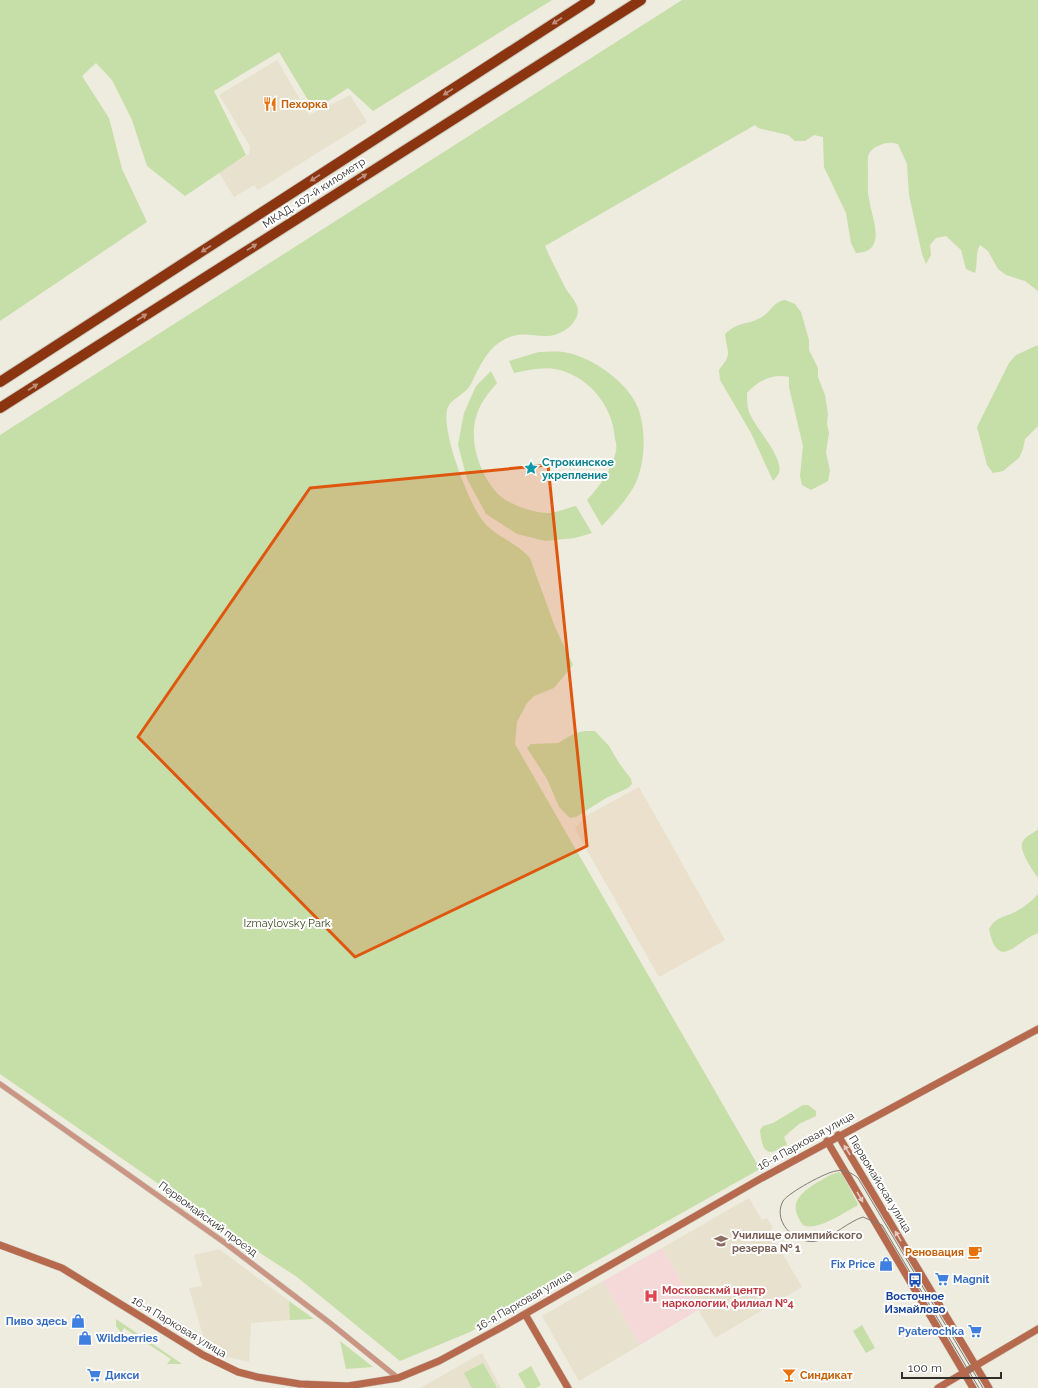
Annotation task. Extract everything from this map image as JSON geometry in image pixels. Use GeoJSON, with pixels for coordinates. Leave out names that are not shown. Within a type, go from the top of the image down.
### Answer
{"type":"FeatureCollection","features":[{"type":"Feature","properties":{"kind":"highway","name":"МКАД, 107-й километр"},"geometry":{"type":"LineString","coordinates":[[0,382],[590,0]]}},
{"type":"Feature","properties":{"kind":"highway","name":"МКАД, 107-й километр"},"geometry":{"type":"LineString","coordinates":[[0,408],[642,0]]}},
{"type":"Feature","properties":{"kind":"main road","name":"16-я Парковая улица"},"geometry":{"type":"LineString","coordinates":[[0,1245],[62,1268],[203,1355],[238,1372],[257,1377],[300,1384],[348,1386],[398,1378],[439,1361],[525,1314],[838,1135],[1038,1029]]}},
{"type":"Feature","properties":{"kind":"main road","name":"Первомайская улица"},"geometry":{"type":"LineString","coordinates":[[838,1135],[989,1388]]}},
{"type":"Feature","properties":{"kind":"main road"},"geometry":{"type":"LineString","coordinates":[[827,1142],[973,1388]]}},
{"type":"Feature","properties":{"kind":"main road"},"geometry":{"type":"LineString","coordinates":[[525,1314],[568,1388]]}},
{"type":"Feature","properties":{"kind":"main road"},"geometry":{"type":"LineString","coordinates":[[938,1388],[1038,1329]]}},
{"type":"Feature","properties":{"kind":"street","name":"Первомайский проезд"},"geometry":{"type":"LineString","coordinates":[[0,1084],[225,1243],[330,1323],[398,1378]]}},
{"type":"Feature","properties":{"kind":"highlighted area"},"geometry":{"type":"Polygon","coordinates":[[[548,465],[587,846],[355,957],[138,737],[310,488],[548,465]]]}},
{"type":"Feature","properties":{"kind":"shaded area"},"geometry":{"type":"Polygon","coordinates":[[[277,60],[309,115],[350,95],[367,122],[258,190],[254,185],[234,197],[219,173],[249,154],[250,146],[219,95],[277,60]]]}},
{"type":"Feature","properties":{"kind":"shaded area"},"geometry":{"type":"Polygon","coordinates":[[[639,787],[725,940],[659,977],[575,829],[584,817],[639,787]]]}},
{"type":"Feature","properties":{"kind":"shaded area"},"geometry":{"type":"Polygon","coordinates":[[[749,1198],[762,1220],[767,1218],[773,1228],[769,1231],[802,1287],[715,1338],[662,1248],[749,1198]]]}},
{"type":"Feature","properties":{"kind":"shaded area","name":"Московскмй центр наркологии, филиал №4"},"geometry":{"type":"Polygon","coordinates":[[[662,1248],[698,1310],[640,1345],[603,1281],[662,1248]]]}},
{"type":"Feature","properties":{"kind":"shaded area"},"geometry":{"type":"Polygon","coordinates":[[[219,1249],[289,1301],[290,1320],[251,1323],[249,1362],[223,1356],[206,1346],[189,1288],[202,1286],[194,1255],[219,1249]]]}},
{"type":"Feature","properties":{"kind":"shaded area"},"geometry":{"type":"Polygon","coordinates":[[[603,1281],[640,1345],[579,1381],[542,1316],[603,1281]]]}},
{"type":"Feature","properties":{"kind":"shaded area"},"geometry":{"type":"Polygon","coordinates":[[[482,1353],[501,1388],[420,1388],[482,1353]]]}},
{"type":"Feature","properties":{"kind":"green space"},"geometry":{"type":"Polygon","coordinates":[[[0,0],[552,0],[373,111],[348,88],[314,110],[279,52],[214,91],[246,155],[185,196],[147,166],[132,120],[112,80],[96,63],[82,76],[109,118],[122,169],[147,222],[0,321],[0,0]]]}},
{"type":"Feature","properties":{"kind":"green space","name":"Izmaylovsky Park"},"geometry":{"type":"Polygon","coordinates":[[[682,0],[1038,0],[1038,291],[1025,281],[1006,275],[998,269],[988,251],[980,245],[975,273],[966,269],[961,250],[946,236],[936,238],[930,245],[931,255],[926,264],[922,254],[909,195],[907,164],[898,144],[895,143],[881,145],[874,148],[869,154],[868,192],[875,225],[875,241],[872,247],[866,251],[856,253],[851,243],[846,213],[824,167],[823,137],[814,135],[805,141],[795,141],[788,135],[758,128],[755,125],[545,246],[566,289],[577,305],[578,313],[571,326],[560,333],[553,335],[546,336],[527,334],[505,339],[492,349],[482,362],[469,387],[448,407],[446,417],[451,447],[470,499],[488,527],[525,552],[530,558],[555,627],[573,665],[554,688],[534,696],[527,703],[517,722],[515,744],[760,1169],[470,1332],[400,1361],[297,1277],[231,1234],[0,1074],[0,435],[682,0]]]}},
{"type":"Feature","properties":{"kind":"green space"},"geometry":{"type":"Polygon","coordinates":[[[785,300],[795,304],[801,312],[809,340],[809,350],[818,368],[818,377],[825,395],[828,414],[827,424],[829,433],[826,452],[830,471],[828,481],[811,490],[802,485],[800,476],[803,446],[789,387],[789,377],[771,377],[760,382],[747,393],[747,405],[752,419],[777,459],[779,473],[773,481],[751,433],[720,380],[719,370],[728,356],[725,334],[739,325],[763,316],[777,303],[785,300]]]}},
{"type":"Feature","properties":{"kind":"green space"},"geometry":{"type":"Polygon","coordinates":[[[1038,345],[1038,426],[1025,439],[1019,458],[1003,471],[993,473],[987,465],[977,427],[1009,363],[1016,355],[1038,345]]]}},
{"type":"Feature","properties":{"kind":"green space"},"geometry":{"type":"Polygon","coordinates":[[[539,352],[563,352],[586,359],[598,366],[610,374],[629,393],[636,403],[640,414],[644,444],[641,467],[637,481],[629,495],[602,526],[587,500],[604,478],[614,458],[616,445],[610,416],[605,405],[590,387],[571,374],[548,368],[514,373],[509,361],[539,352]]]}},
{"type":"Feature","properties":{"kind":"green space"},"geometry":{"type":"Polygon","coordinates":[[[491,371],[497,383],[481,405],[477,414],[474,434],[480,465],[490,484],[500,496],[513,504],[528,510],[552,513],[576,506],[592,533],[575,538],[545,541],[517,534],[486,514],[467,479],[458,445],[464,413],[476,386],[491,371]]]}},
{"type":"Feature","properties":{"kind":"green space"},"geometry":{"type":"Polygon","coordinates":[[[595,731],[609,746],[631,779],[632,784],[628,788],[606,798],[576,817],[570,818],[559,807],[547,779],[527,748],[531,744],[558,743],[575,733],[595,731]]]}},
{"type":"Feature","properties":{"kind":"green space"},"geometry":{"type":"Polygon","coordinates":[[[1038,829],[1038,878],[1026,860],[1022,849],[1022,844],[1026,838],[1038,829]]]}},
{"type":"Feature","properties":{"kind":"green space"},"geometry":{"type":"Polygon","coordinates":[[[1038,894],[1038,933],[1009,950],[1003,952],[997,949],[989,929],[998,919],[1015,912],[1030,902],[1038,894]]]}},
{"type":"Feature","properties":{"kind":"green space"},"geometry":{"type":"Polygon","coordinates":[[[803,1105],[808,1105],[816,1111],[816,1116],[799,1124],[784,1137],[787,1145],[775,1151],[767,1151],[763,1145],[761,1137],[760,1130],[763,1126],[773,1123],[803,1105]]]}},
{"type":"Feature","properties":{"kind":"green space"},"geometry":{"type":"Polygon","coordinates":[[[839,1172],[842,1174],[858,1204],[857,1206],[823,1224],[816,1226],[803,1225],[796,1211],[797,1201],[800,1196],[816,1183],[839,1172]]]}},
{"type":"Feature","properties":{"kind":"green space"},"geometry":{"type":"Polygon","coordinates":[[[289,1301],[314,1319],[290,1320],[289,1301]]]}},
{"type":"Feature","properties":{"kind":"green space"},"geometry":{"type":"Polygon","coordinates":[[[116,1319],[182,1364],[167,1364],[171,1359],[124,1328],[121,1333],[116,1326],[116,1319]]]}},
{"type":"Feature","properties":{"kind":"green space"},"geometry":{"type":"Polygon","coordinates":[[[862,1325],[875,1348],[866,1353],[853,1331],[862,1325]]]}},
{"type":"Feature","properties":{"kind":"green space"},"geometry":{"type":"Polygon","coordinates":[[[340,1341],[373,1367],[346,1369],[340,1341]]]}},
{"type":"Feature","properties":{"kind":"green space"},"geometry":{"type":"Polygon","coordinates":[[[483,1363],[497,1388],[472,1388],[464,1373],[483,1363]]]}},
{"type":"Feature","properties":{"kind":"green space"},"geometry":{"type":"Polygon","coordinates":[[[531,1366],[541,1385],[536,1388],[526,1388],[518,1374],[531,1366]]]}},
{"type":"Feature","properties":{"kind":"tram line"},"geometry":{"type":"LineString","coordinates":[[979,1388],[882,1225],[863,1217],[820,1240],[812,1242],[804,1240],[789,1232],[781,1218],[780,1209],[786,1197],[808,1183],[831,1172],[845,1171],[858,1178],[983,1388]]}},
{"type":"Feature","properties":{"kind":"place","name":"Пехорка"},"geometry":{"type":"Point","coordinates":[270,104]}},
{"type":"Feature","properties":{"kind":"place","name":"Строкинское укрепление"},"geometry":{"type":"Point","coordinates":[531,468]}},
{"type":"Feature","properties":{"kind":"place","name":"Училище олимпийского резерва № 1"},"geometry":{"type":"Point","coordinates":[721,1241]}},
{"type":"Feature","properties":{"kind":"place","name":"Реновация"},"geometry":{"type":"Point","coordinates":[975,1252]}},
{"type":"Feature","properties":{"kind":"place","name":"Fix Price"},"geometry":{"type":"Point","coordinates":[886,1264]}},
{"type":"Feature","properties":{"kind":"place","name":"Magnit"},"geometry":{"type":"Point","coordinates":[942,1279]}},
{"type":"Feature","properties":{"kind":"place","name":"Восточное Измайлово"},"geometry":{"type":"Point","coordinates":[915,1280]}},
{"type":"Feature","properties":{"kind":"place","name":"Московскмй центр наркологии, филиал №4"},"geometry":{"type":"Point","coordinates":[651,1296]}},
{"type":"Feature","properties":{"kind":"place","name":"Пиво здесь"},"geometry":{"type":"Point","coordinates":[78,1321]}},
{"type":"Feature","properties":{"kind":"place","name":"Pyaterochka"},"geometry":{"type":"Point","coordinates":[975,1331]}},
{"type":"Feature","properties":{"kind":"place","name":"Wildberries"},"geometry":{"type":"Point","coordinates":[85,1338]}},
{"type":"Feature","properties":{"kind":"place","name":"Дикси"},"geometry":{"type":"Point","coordinates":[94,1375]}},
{"type":"Feature","properties":{"kind":"place","name":"Синдикат"},"geometry":{"type":"Point","coordinates":[789,1375]}}]}
